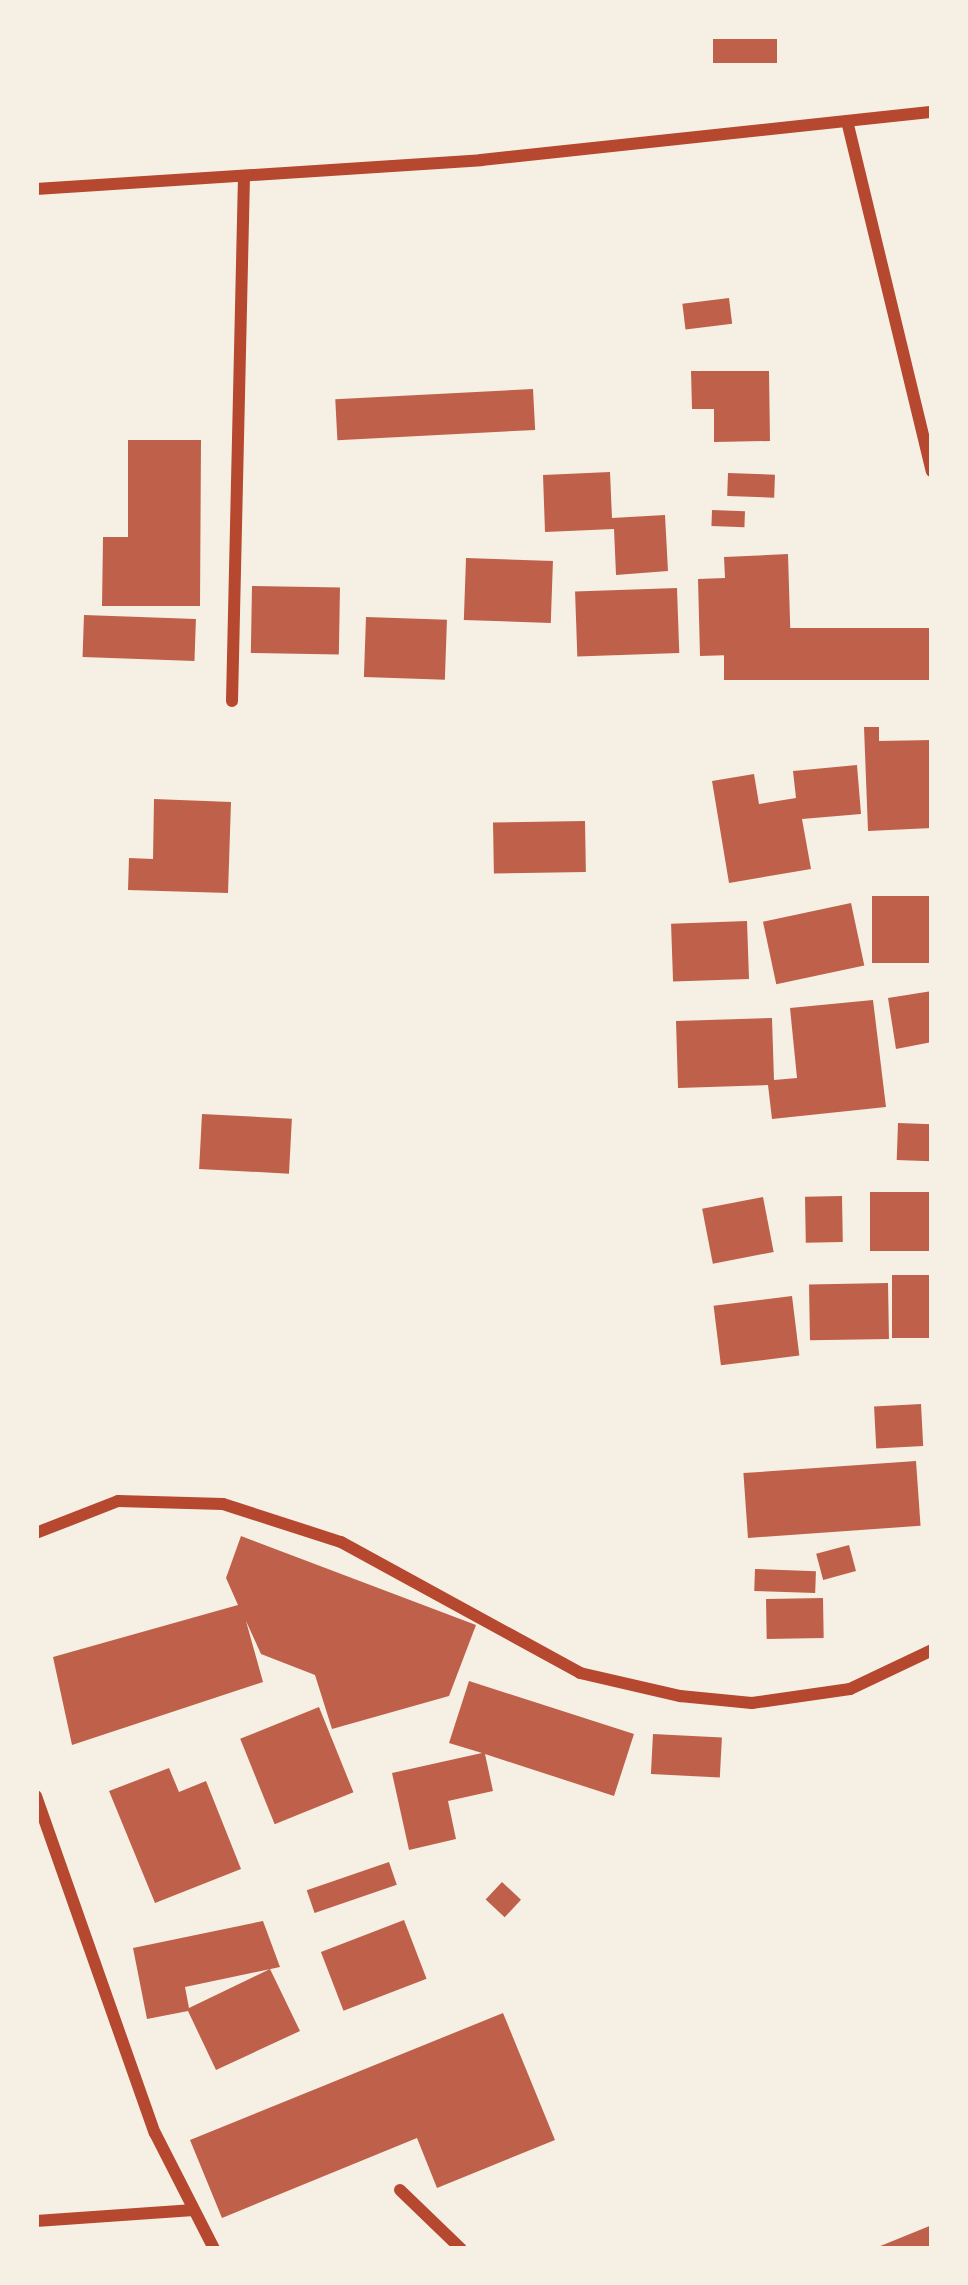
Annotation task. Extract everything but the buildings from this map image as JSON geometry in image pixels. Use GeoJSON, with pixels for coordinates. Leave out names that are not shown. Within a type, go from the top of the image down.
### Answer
{"type":"FeatureCollection","features":[{"type":"Feature","properties":{"kind":"street"},"geometry":{"type":"LineString","coordinates":[[36,189],[244,178],[848,125],[932,112]]}},
{"type":"Feature","properties":{"kind":"street"},"geometry":{"type":"LineString","coordinates":[[848,125],[932,471]]}},
{"type":"Feature","properties":{"kind":"street"},"geometry":{"type":"LineString","coordinates":[[232,701],[244,178]]}},
{"type":"Feature","properties":{"kind":"street"},"geometry":{"type":"LineString","coordinates":[[36,1534],[118,1501],[223,1504],[341,1542],[580,1673],[680,1696],[752,1702],[850,1689],[932,1650]]}},
{"type":"Feature","properties":{"kind":"street"},"geometry":{"type":"LineString","coordinates":[[36,1796],[155,2133],[214,2249]]}},
{"type":"Feature","properties":{"kind":"street"},"geometry":{"type":"LineString","coordinates":[[400,2190],[461,2249]]}},
{"type":"Feature","properties":{"kind":"street"},"geometry":{"type":"LineString","coordinates":[[36,2221],[194,2210]]}}]}
